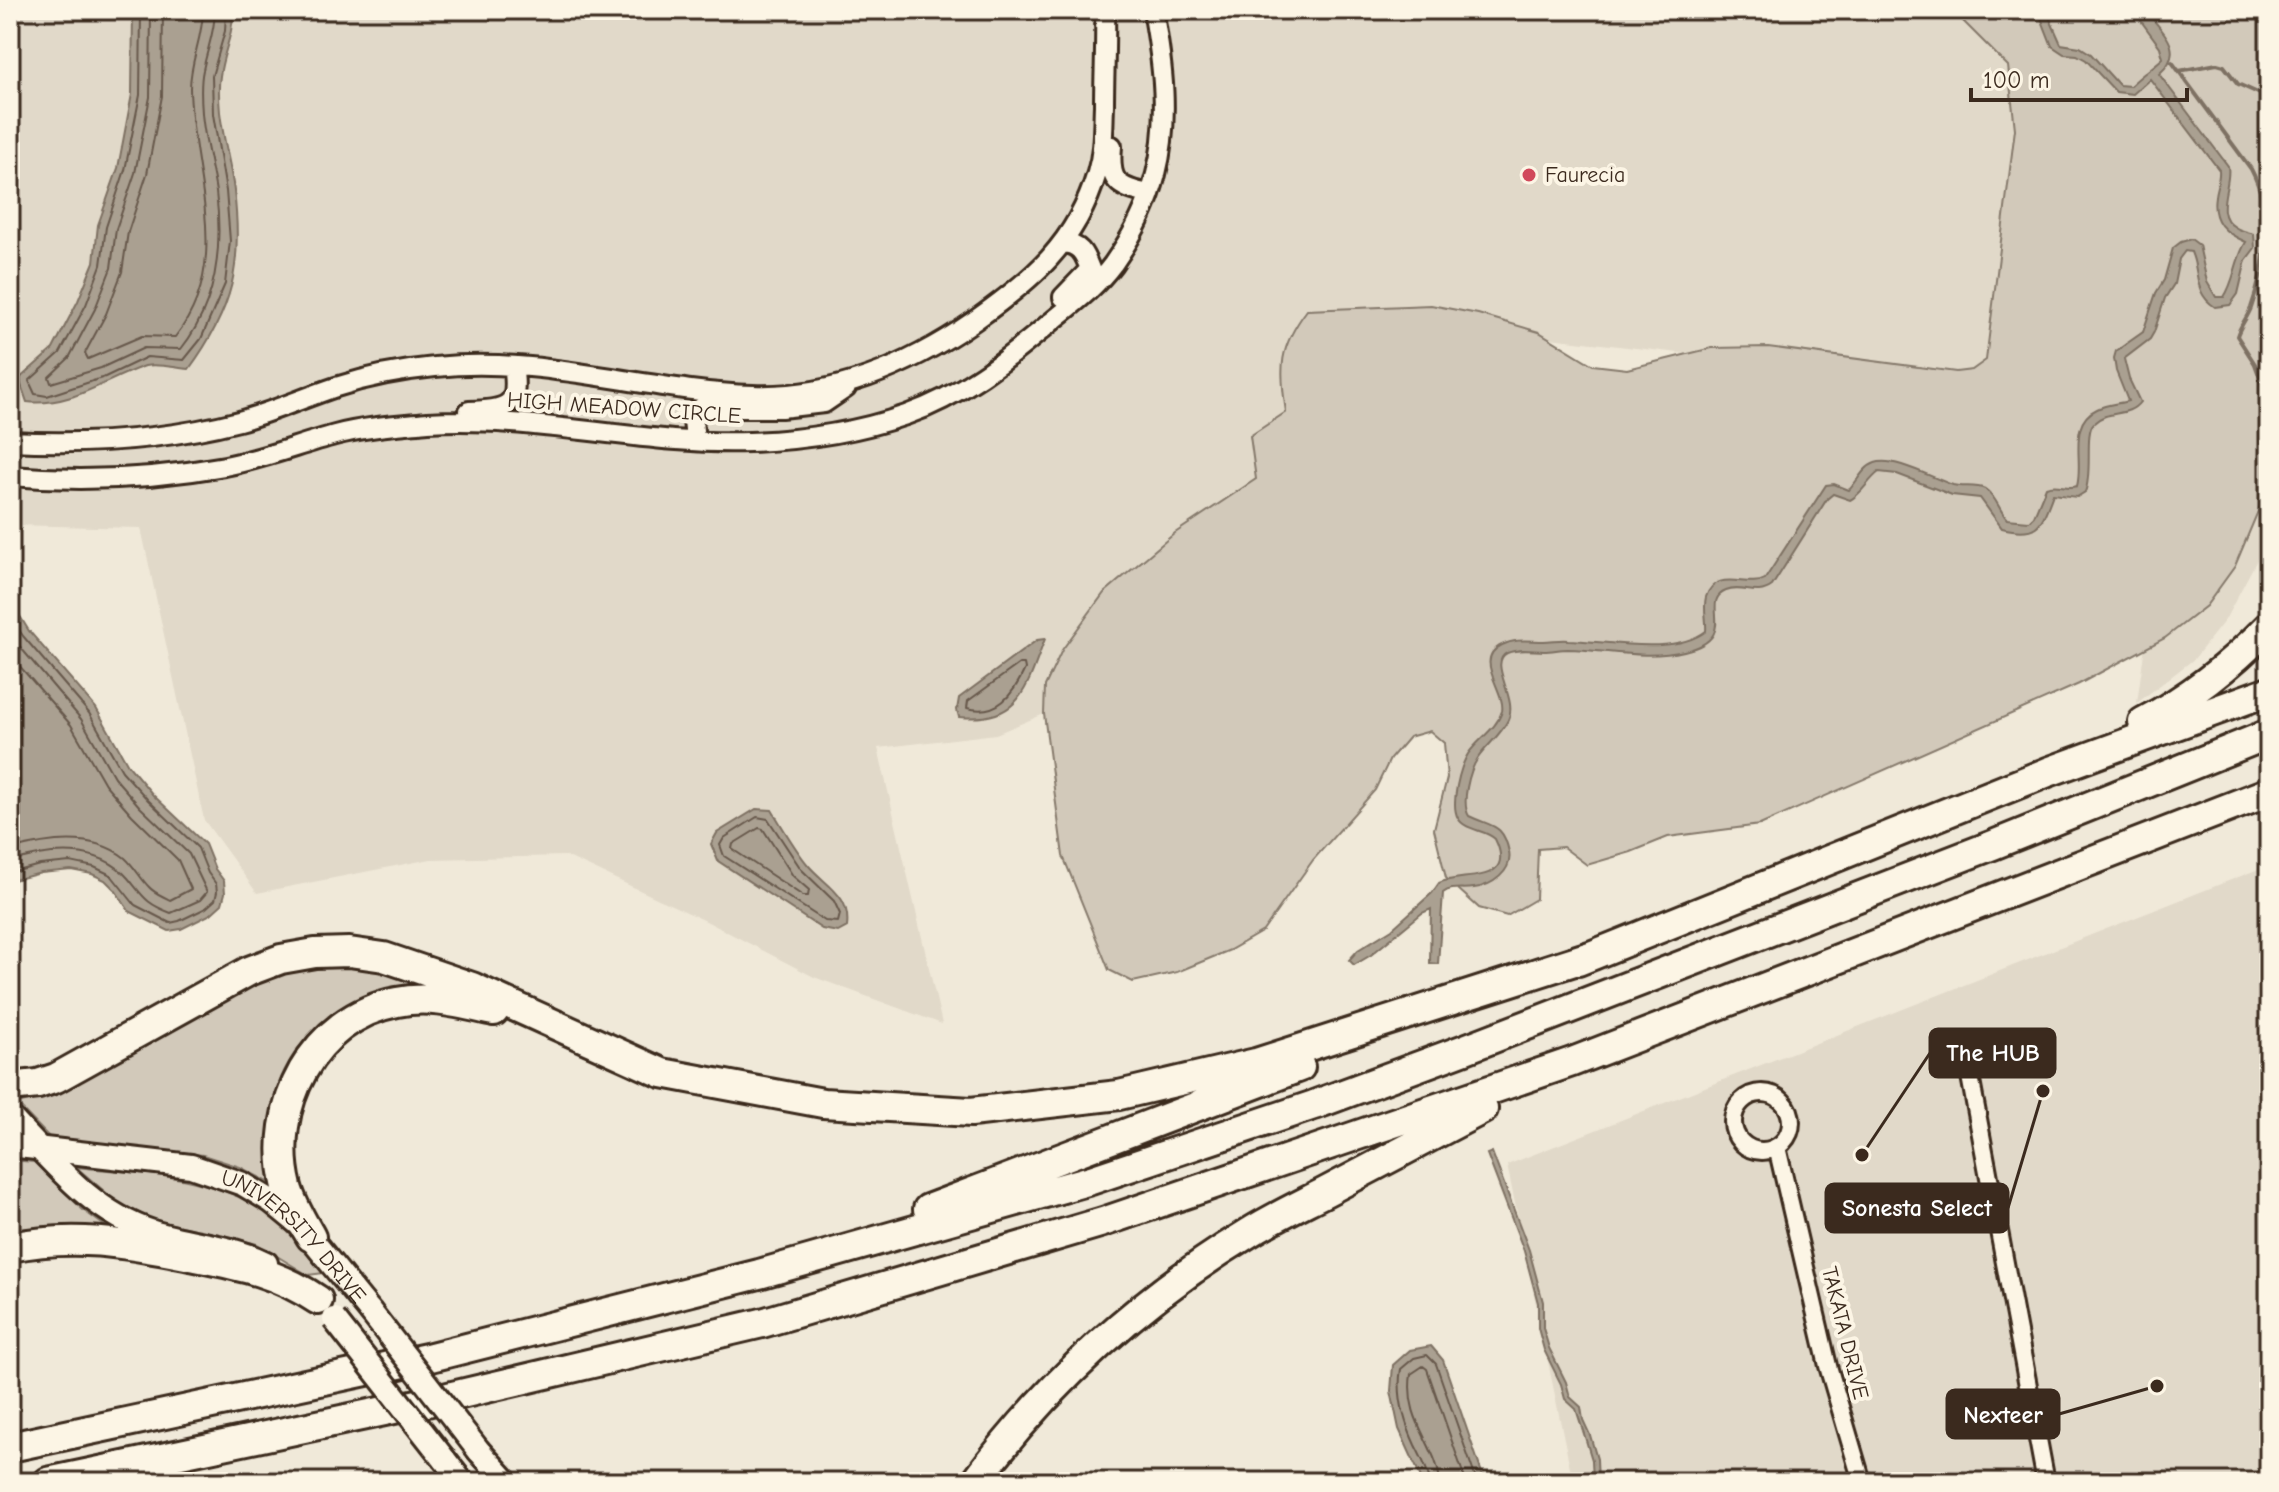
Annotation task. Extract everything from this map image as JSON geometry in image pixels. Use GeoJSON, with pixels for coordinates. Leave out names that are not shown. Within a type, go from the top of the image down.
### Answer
{"type":"FeatureCollection","features":[{"type":"Feature","properties":{"kind":"highway"},"geometry":{"type":"LineString","coordinates":[[2048,772],[2175,706],[2234,662],[2269,626]]}},
{"type":"Feature","properties":{"kind":"highway"},"geometry":{"type":"LineString","coordinates":[[759,1274],[1593,955],[2048,772],[2269,691]]}},
{"type":"Feature","properties":{"kind":"highway"},"geometry":{"type":"LineString","coordinates":[[10,1447],[427,1358],[759,1274],[1091,1180],[1314,1105],[1465,1049],[1993,845],[2269,734]]}},
{"type":"Feature","properties":{"kind":"highway"},"geometry":{"type":"LineString","coordinates":[[48,1482],[427,1402],[762,1323],[1103,1222],[1572,1062],[2269,792]]}},
{"type":"Feature","properties":{"kind":"highway"},"geometry":{"type":"LineString","coordinates":[[10,1087],[38,1084],[56,1078],[249,971],[281,959],[315,953],[358,953],[400,962],[472,987],[662,1073],[702,1083],[823,1103],[971,1112],[1119,1095],[1256,1063],[1593,955]]}},
{"type":"Feature","properties":{"kind":"highway"},"geometry":{"type":"LineString","coordinates":[[311,1237],[287,1185],[283,1132],[287,1107],[296,1083],[312,1054],[336,1030],[379,1006],[430,999],[553,1025]]}},
{"type":"Feature","properties":{"kind":"highway"},"geometry":{"type":"LineString","coordinates":[[975,1482],[992,1459],[1079,1364],[1137,1311],[1181,1277],[1248,1233],[1572,1062]]}},
{"type":"Feature","properties":{"kind":"highway"},"geometry":{"type":"LineString","coordinates":[[10,1247],[65,1239],[118,1242],[255,1269],[289,1282],[326,1310]]}},
{"type":"Feature","properties":{"kind":"highway"},"geometry":{"type":"LineString","coordinates":[[961,1482],[992,1459]]}},
{"type":"Feature","properties":{"kind":"main road","name":"UNIVERSITY DRIVE"},"geometry":{"type":"LineString","coordinates":[[10,1117],[91,1200],[119,1218],[153,1232],[260,1259],[291,1277],[326,1310],[462,1482]]}},
{"type":"Feature","properties":{"kind":"main road","name":"UNIVERSITY DRIVE"},"geometry":{"type":"LineString","coordinates":[[10,1145],[209,1171],[243,1184],[271,1201],[311,1237],[479,1451],[507,1482]]}},
{"type":"Feature","properties":{"kind":"street"},"geometry":{"type":"LineString","coordinates":[[1106,10],[1118,37],[1113,176],[1122,188],[1149,194]]}},
{"type":"Feature","properties":{"kind":"street","name":"HIGH MEADOW CIRCLE"},"geometry":{"type":"LineString","coordinates":[[10,441],[76,442],[142,438],[240,421],[337,387],[388,375],[465,364],[513,366],[736,395],[791,393],[855,382],[890,369],[948,339],[1029,281],[1062,243],[1086,201],[1098,172],[1104,137],[1106,10]]}},
{"type":"Feature","properties":{"kind":"street","name":"HIGH MEADOW CIRCLE"},"geometry":{"type":"LineString","coordinates":[[10,476],[90,481],[170,474],[227,465],[368,428],[429,422],[488,422],[695,441],[749,442],[792,439],[908,415],[951,395],[989,372],[1098,281],[1131,235],[1149,194],[1162,145],[1164,78],[1153,10]]}},
{"type":"Feature","properties":{"kind":"street"},"geometry":{"type":"LineString","coordinates":[[989,372],[1000,349],[1074,288],[1090,269],[1084,252],[1072,244],[1062,243]]}},
{"type":"Feature","properties":{"kind":"street"},"geometry":{"type":"LineString","coordinates":[[368,428],[384,415],[498,409],[514,398],[517,388],[513,366]]}},
{"type":"Feature","properties":{"kind":"street"},"geometry":{"type":"LineString","coordinates":[[695,441],[693,420],[701,408],[781,408],[824,403],[855,382]]}},
{"type":"Feature","properties":{"kind":"street"},"geometry":{"type":"LineString","coordinates":[[1970,1076],[2046,1482]]}},
{"type":"Feature","properties":{"kind":"street","name":"TAKATA DRIVE"},"geometry":{"type":"LineString","coordinates":[[1777,1147],[1828,1366],[1862,1482]]}},
{"type":"Feature","properties":{"kind":"shaded area"},"geometry":{"type":"Polygon","coordinates":[[[10,10],[2269,10],[2269,537],[2225,620],[2194,659],[2137,703],[2153,586],[1991,389],[1307,310],[1281,380],[1287,412],[1250,436],[1256,479],[1175,533],[1104,593],[1045,686],[1044,714],[996,734],[878,748],[942,1024],[814,977],[706,921],[566,856],[431,859],[257,893],[204,820],[141,528],[10,525],[10,10]]]}},
{"type":"Feature","properties":{"kind":"shaded area"},"geometry":{"type":"Polygon","coordinates":[[[1920,10],[2269,10],[2269,485],[2235,566],[2206,606],[2165,638],[2079,684],[1760,825],[1668,837],[1587,865],[1563,847],[1538,849],[1536,899],[1507,916],[1479,908],[1446,878],[1434,829],[1447,778],[1444,743],[1430,731],[1409,737],[1390,759],[1375,790],[1313,860],[1263,931],[1230,950],[1177,972],[1133,982],[1109,970],[1063,856],[1044,714],[1045,686],[1062,650],[1104,593],[1175,533],[1256,479],[1250,436],[1286,412],[1283,358],[1291,335],[1307,310],[1431,305],[1478,314],[1539,332],[1593,365],[1627,369],[1712,348],[1768,347],[1956,372],[1972,370],[1986,360],[2015,129],[2008,66],[1962,20],[1920,10]]]}},
{"type":"Feature","properties":{"kind":"shaded area"},"geometry":{"type":"Polygon","coordinates":[[[2269,865],[2269,1482],[2057,1482],[2018,1281],[2005,1288],[2040,1482],[1573,1482],[1507,1165],[2269,865]]]}},
{"type":"Feature","properties":{"kind":"shaded area"},"geometry":{"type":"Polygon","coordinates":[[[365,966],[413,978],[411,984],[375,994],[344,1008],[318,1027],[297,1050],[282,1076],[272,1106],[269,1140],[271,1178],[268,1182],[240,1167],[203,1155],[49,1137],[17,1104],[41,1098],[239,989],[300,967],[365,966]]]}},
{"type":"Feature","properties":{"kind":"shaded area"},"geometry":{"type":"Polygon","coordinates":[[[10,1160],[34,1162],[83,1210],[109,1229],[10,1237],[10,1160]]]}},
{"type":"Feature","properties":{"kind":"shaded area"},"geometry":{"type":"Polygon","coordinates":[[[76,1167],[179,1179],[228,1192],[273,1218],[324,1273],[308,1275],[257,1244],[151,1219],[117,1202],[76,1167]]]}},
{"type":"Feature","properties":{"kind":"water"},"geometry":{"type":"Polygon","coordinates":[[[133,10],[233,10],[219,89],[236,217],[237,242],[231,285],[216,326],[189,369],[145,366],[74,396],[27,402],[19,379],[53,349],[94,262],[98,225],[118,168],[132,94],[133,10]]]}},
{"type":"Feature","properties":{"kind":"water"},"geometry":{"type":"Polygon","coordinates":[[[2038,10],[2046,10],[2061,44],[2080,47],[2091,54],[2119,85],[2130,86],[2163,58],[2160,47],[2133,10],[2145,10],[2165,34],[2172,49],[2171,57],[2159,74],[2228,166],[2224,207],[2228,221],[2254,234],[2255,248],[2246,260],[2238,294],[2230,305],[2215,307],[2203,295],[2191,252],[2185,251],[2179,259],[2174,284],[2165,298],[2154,332],[2150,339],[2124,359],[2140,402],[2130,410],[2105,416],[2094,423],[2090,435],[2085,492],[2077,497],[2053,494],[2041,521],[2031,529],[2002,528],[1980,498],[1952,495],[1897,474],[1879,472],[1850,500],[1833,494],[1827,499],[1772,586],[1760,591],[1732,589],[1719,596],[1715,629],[1711,638],[1701,645],[1655,655],[1568,649],[1507,653],[1500,665],[1510,702],[1508,720],[1475,764],[1467,787],[1466,803],[1469,816],[1500,831],[1507,843],[1508,865],[1500,876],[1488,884],[1443,893],[1438,964],[1430,963],[1431,909],[1354,965],[1349,960],[1358,950],[1392,929],[1439,883],[1484,874],[1493,871],[1499,864],[1500,854],[1495,839],[1461,822],[1455,804],[1465,760],[1496,723],[1502,711],[1490,667],[1494,651],[1502,645],[1518,641],[1659,645],[1692,639],[1706,631],[1705,601],[1711,588],[1724,581],[1765,579],[1826,485],[1834,484],[1849,490],[1875,463],[1893,463],[1953,485],[1985,489],[2007,519],[2029,521],[2046,487],[2077,486],[2079,433],[2088,415],[2101,407],[2128,401],[2116,371],[2116,351],[2143,332],[2173,248],[2191,239],[2199,245],[2207,282],[2216,297],[2224,297],[2246,242],[2226,230],[2215,213],[2219,170],[2150,79],[2133,94],[2116,92],[2086,60],[2077,55],[2064,54],[2052,46],[2038,10]]]}},
{"type":"Feature","properties":{"kind":"water"},"geometry":{"type":"Polygon","coordinates":[[[10,600],[29,631],[96,708],[128,765],[153,795],[205,844],[215,869],[224,881],[222,904],[211,914],[181,929],[169,931],[129,911],[105,880],[92,874],[71,870],[10,881],[10,600]]]}},
{"type":"Feature","properties":{"kind":"water"},"geometry":{"type":"Polygon","coordinates":[[[1045,639],[1018,699],[996,714],[959,717],[959,698],[1037,640],[1045,639]]]}},
{"type":"Feature","properties":{"kind":"water"},"geometry":{"type":"Polygon","coordinates":[[[756,809],[772,810],[803,858],[836,892],[845,907],[847,927],[838,932],[822,929],[718,861],[711,844],[717,833],[756,809]]]}},
{"type":"Feature","properties":{"kind":"water"},"geometry":{"type":"Polygon","coordinates":[[[1492,1152],[1529,1250],[1543,1302],[1543,1328],[1549,1348],[1570,1397],[1581,1407],[1590,1435],[1597,1459],[1598,1482],[1593,1482],[1592,1460],[1576,1409],[1565,1399],[1544,1350],[1538,1328],[1538,1303],[1524,1251],[1487,1154],[1492,1152]]]}},
{"type":"Feature","properties":{"kind":"water"},"geometry":{"type":"Polygon","coordinates":[[[1431,1346],[1443,1360],[1485,1482],[1423,1482],[1399,1429],[1391,1391],[1393,1365],[1410,1350],[1431,1346]]]}},
{"type":"Feature","properties":{"kind":"waterway"},"geometry":{"type":"LineString","coordinates":[[2172,62],[2251,169],[2258,186],[2265,220],[2264,255],[2251,308],[2237,336],[2255,364],[2264,389],[2269,391]]}},
{"type":"Feature","properties":{"kind":"waterway"},"geometry":{"type":"LineString","coordinates":[[2179,71],[2217,64],[2224,66],[2238,84],[2269,98]]}},
{"type":"Feature","properties":{"kind":"waterway"},"geometry":{"type":"LineString","coordinates":[[2269,437],[2269,443]]}},
{"type":"Feature","properties":{"kind":"place","name":"Faurecia"},"geometry":{"type":"Point","coordinates":[1529,175]}},
{"type":"Feature","properties":{"kind":"place","name":"Sonesta Select"},"geometry":{"type":"Point","coordinates":[2043,1091]}},
{"type":"Feature","properties":{"kind":"place","name":"The HUB"},"geometry":{"type":"Point","coordinates":[1862,1155]}},
{"type":"Feature","properties":{"kind":"place","name":"Nexteer"},"geometry":{"type":"Point","coordinates":[2157,1386]}}]}
